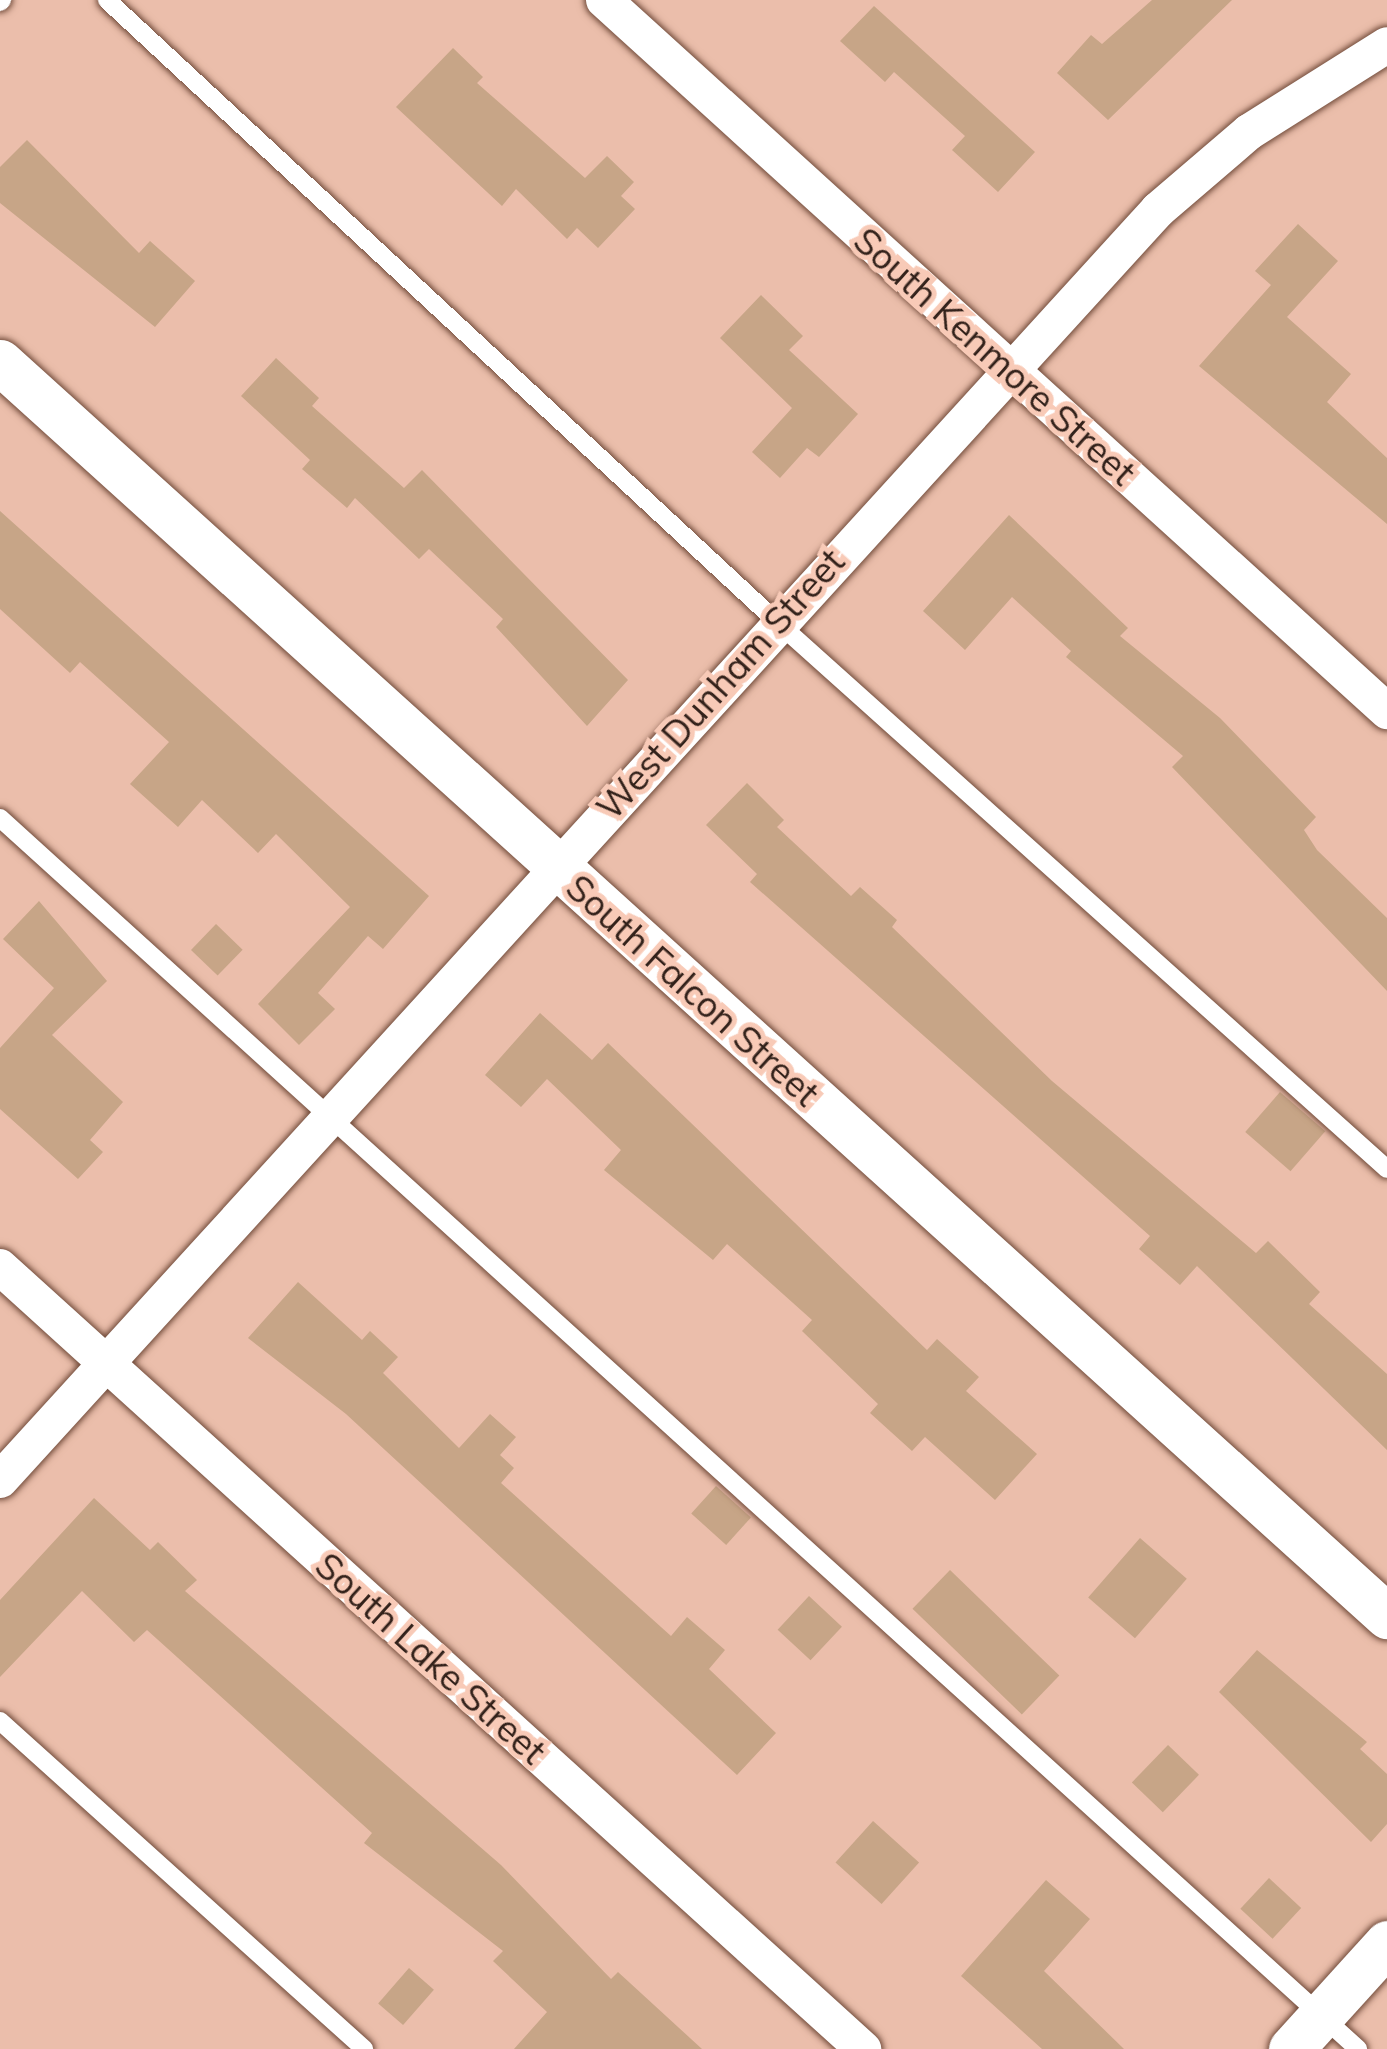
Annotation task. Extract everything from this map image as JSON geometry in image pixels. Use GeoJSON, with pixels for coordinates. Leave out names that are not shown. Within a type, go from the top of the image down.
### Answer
{"type":"FeatureCollection","features":[{"type":"Feature","properties":{"kind":"street","name":"South Kenmore Street"},"geometry":{"type":"LineString","coordinates":[[604,0],[1387,712]]}},
{"type":"Feature","properties":{"kind":"street","name":"West Dunham Street"},"geometry":{"type":"LineString","coordinates":[[0,1480],[555,864],[1158,210],[1249,132],[1387,45]]}},
{"type":"Feature","properties":{"kind":"street","name":"South Falcon Street"},"geometry":{"type":"LineString","coordinates":[[0,362],[1387,1616]]}},
{"type":"Feature","properties":{"kind":"street","name":"South Lake Street"},"geometry":{"type":"LineString","coordinates":[[0,1267],[863,2049]]}},
{"type":"Feature","properties":{"kind":"street"},"geometry":{"type":"LineString","coordinates":[[1291,2049],[1387,1943]]}},
{"type":"Feature","properties":{"kind":"lane"},"geometry":{"type":"LineString","coordinates":[[107,0],[776,622],[1387,1168]]}},
{"type":"Feature","properties":{"kind":"lane"},"geometry":{"type":"LineString","coordinates":[[0,818],[1358,2049]]}},
{"type":"Feature","properties":{"kind":"lane"},"geometry":{"type":"LineString","coordinates":[[0,1720],[364,2049]]}},
{"type":"Feature","properties":{"kind":"building"},"geometry":{"type":"Polygon","coordinates":[[[1152,0],[1232,0],[1108,120],[1057,73],[1091,35],[1102,44],[1152,0]]]}},
{"type":"Feature","properties":{"kind":"building"},"geometry":{"type":"Polygon","coordinates":[[[874,6],[1035,152],[998,192],[952,150],[965,136],[894,72],[885,82],[840,41],[874,6]]]}},
{"type":"Feature","properties":{"kind":"building"},"geometry":{"type":"Polygon","coordinates":[[[453,48],[483,77],[477,83],[585,178],[607,156],[634,182],[621,196],[635,209],[598,248],[577,228],[567,239],[516,189],[502,206],[396,107],[453,48]]]}},
{"type":"Feature","properties":{"kind":"building"},"geometry":{"type":"Polygon","coordinates":[[[27,140],[139,253],[150,241],[195,281],[155,327],[0,203],[0,167],[27,140]]]}},
{"type":"Feature","properties":{"kind":"building"},"geometry":{"type":"Polygon","coordinates":[[[1298,224],[1338,261],[1287,317],[1351,374],[1327,402],[1387,458],[1387,524],[1199,366],[1271,285],[1255,271],[1298,224]]]}},
{"type":"Feature","properties":{"kind":"building"},"geometry":{"type":"Polygon","coordinates":[[[761,295],[803,336],[789,350],[858,414],[819,457],[807,448],[780,478],[752,452],[792,408],[720,338],[761,295]]]}},
{"type":"Feature","properties":{"kind":"building"},"geometry":{"type":"Polygon","coordinates":[[[276,358],[319,398],[312,406],[404,488],[422,470],[628,680],[587,726],[496,627],[503,619],[429,549],[419,559],[355,498],[347,508],[302,469],[310,460],[241,396],[276,358]]]}},
{"type":"Feature","properties":{"kind":"building"},"geometry":{"type":"Polygon","coordinates":[[[0,511],[429,896],[383,949],[368,936],[318,993],[335,1009],[299,1045],[258,1004],[350,907],[276,834],[258,853],[202,800],[178,827],[130,784],[169,742],[80,662],[70,673],[0,609],[0,511]]]}},
{"type":"Feature","properties":{"kind":"building"},"geometry":{"type":"Polygon","coordinates":[[[1009,515],[1128,628],[1120,636],[1220,718],[1316,817],[1304,830],[1317,850],[1387,918],[1387,991],[1172,767],[1183,756],[1066,657],[1071,651],[1012,597],[965,650],[923,611],[1009,515]]]}},
{"type":"Feature","properties":{"kind":"building"},"geometry":{"type":"Polygon","coordinates":[[[747,783],[784,820],[777,827],[851,896],[860,887],[897,920],[892,927],[1052,1081],[1256,1253],[1268,1241],[1320,1292],[1309,1304],[1387,1374],[1387,1450],[1197,1266],[1180,1285],[1139,1249],[1150,1236],[750,882],[757,874],[706,825],[747,783]]]}},
{"type":"Feature","properties":{"kind":"building"},"geometry":{"type":"Polygon","coordinates":[[[39,901],[107,981],[52,1035],[123,1102],[90,1140],[103,1152],[78,1179],[0,1109],[0,1048],[54,988],[3,939],[39,901]]]}},
{"type":"Feature","properties":{"kind":"building"},"geometry":{"type":"Polygon","coordinates":[[[216,924],[243,950],[218,976],[191,950],[216,924]]]}},
{"type":"Feature","properties":{"kind":"building"},"geometry":{"type":"Polygon","coordinates":[[[540,1013],[592,1060],[608,1043],[927,1350],[937,1339],[979,1377],[966,1391],[1037,1454],[995,1500],[925,1437],[912,1451],[870,1413],[878,1404],[802,1331],[812,1320],[727,1244],[713,1260],[604,1170],[621,1150],[547,1079],[521,1107],[485,1075],[540,1013]]]}},
{"type":"Feature","properties":{"kind":"building"},"geometry":{"type":"Polygon","coordinates":[[[1280,1092],[1325,1131],[1291,1171],[1245,1132],[1280,1092]]]}},
{"type":"Feature","properties":{"kind":"building"},"geometry":{"type":"Polygon","coordinates":[[[298,1282],[362,1340],[370,1331],[398,1357],[383,1373],[459,1448],[490,1414],[516,1437],[500,1455],[514,1468],[501,1483],[671,1636],[687,1617],[725,1650],[709,1669],[776,1733],[737,1775],[346,1414],[248,1338],[298,1282]]]}},
{"type":"Feature","properties":{"kind":"building"},"geometry":{"type":"Polygon","coordinates":[[[716,1486],[751,1517],[726,1545],[691,1513],[716,1486]]]}},
{"type":"Feature","properties":{"kind":"building"},"geometry":{"type":"Polygon","coordinates":[[[94,1498],[150,1550],[158,1542],[197,1580],[185,1591],[501,1865],[611,1979],[618,1972],[702,2049],[514,2049],[547,2012],[493,1961],[503,1951],[364,1843],[372,1833],[147,1630],[134,1642],[82,1591],[0,1677],[0,1600],[94,1498]]]}},
{"type":"Feature","properties":{"kind":"building"},"geometry":{"type":"Polygon","coordinates":[[[1140,1538],[1187,1579],[1135,1638],[1088,1598],[1140,1538]]]}},
{"type":"Feature","properties":{"kind":"building"},"geometry":{"type":"Polygon","coordinates":[[[950,1570],[1059,1676],[1022,1714],[912,1609],[950,1570]]]}},
{"type":"Feature","properties":{"kind":"building"},"geometry":{"type":"Polygon","coordinates":[[[809,1596],[842,1627],[811,1660],[778,1630],[809,1596]]]}},
{"type":"Feature","properties":{"kind":"building"},"geometry":{"type":"Polygon","coordinates":[[[1257,1650],[1367,1742],[1360,1749],[1387,1774],[1387,1824],[1371,1842],[1219,1692],[1257,1650]]]}},
{"type":"Feature","properties":{"kind":"building"},"geometry":{"type":"Polygon","coordinates":[[[1168,1745],[1199,1775],[1163,1812],[1132,1782],[1168,1745]]]}},
{"type":"Feature","properties":{"kind":"building"},"geometry":{"type":"Polygon","coordinates":[[[873,1821],[919,1862],[882,1904],[836,1863],[873,1821]]]}},
{"type":"Feature","properties":{"kind":"building"},"geometry":{"type":"Polygon","coordinates":[[[1269,1878],[1301,1908],[1273,1939],[1240,1909],[1269,1878]]]}},
{"type":"Feature","properties":{"kind":"building"},"geometry":{"type":"Polygon","coordinates":[[[1046,1880],[1090,1919],[1044,1971],[1124,2049],[1042,2049],[961,1976],[1046,1880]]]}},
{"type":"Feature","properties":{"kind":"building"},"geometry":{"type":"Polygon","coordinates":[[[409,1968],[434,1990],[403,2025],[378,2003],[409,1968]]]}}]}
